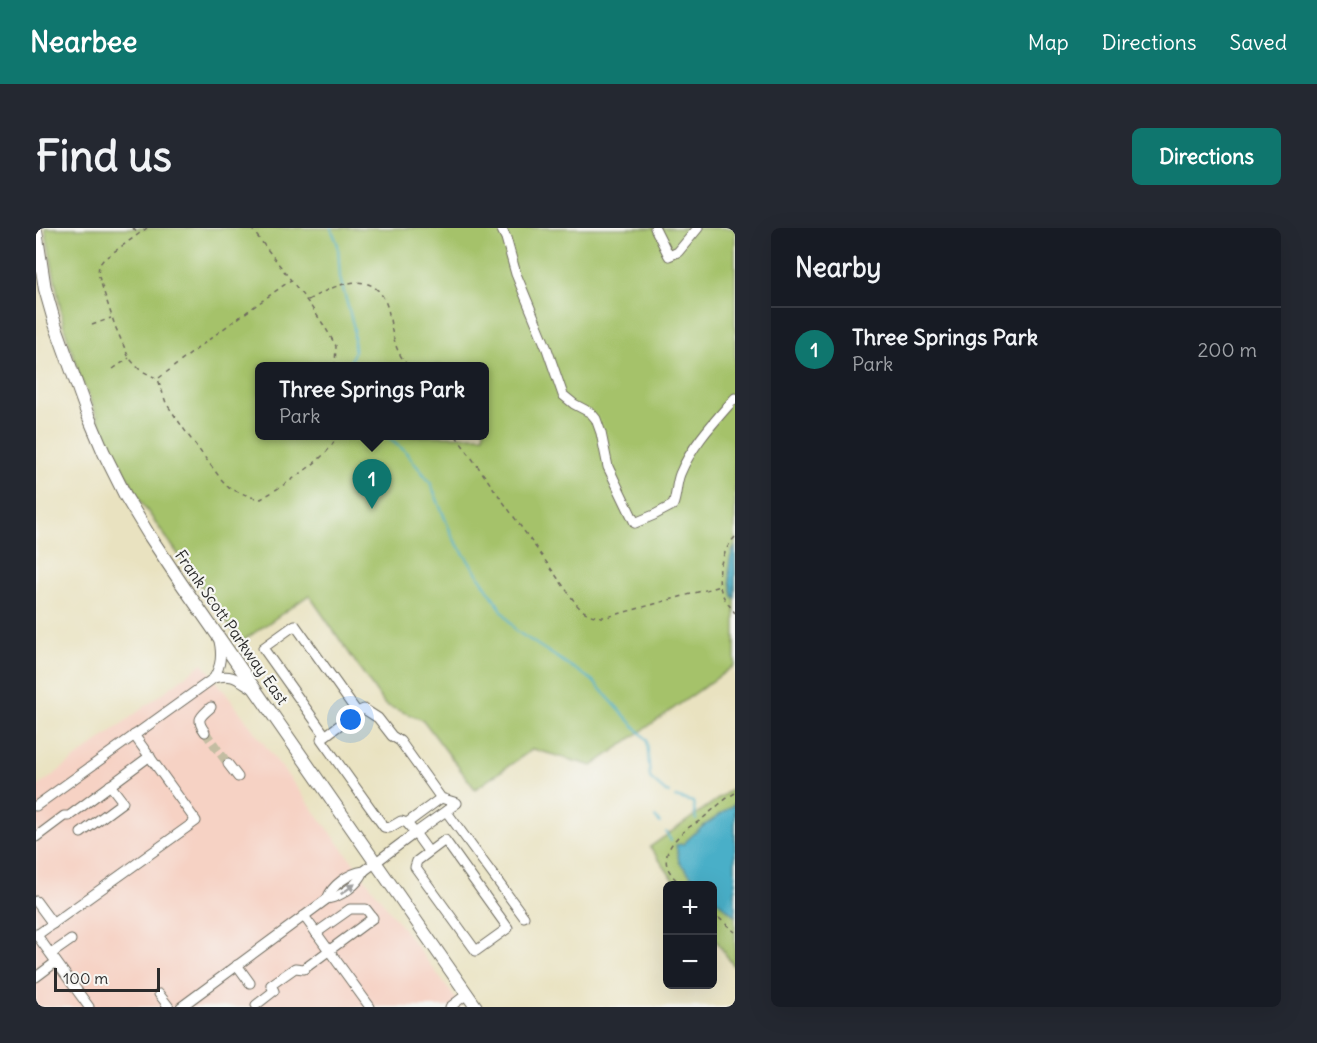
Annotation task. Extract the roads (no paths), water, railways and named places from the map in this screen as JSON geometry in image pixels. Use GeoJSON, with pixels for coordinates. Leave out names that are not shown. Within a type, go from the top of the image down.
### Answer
{"type":"FeatureCollection","features":[{"type":"Feature","properties":{"kind":"main road","name":"Frank Scott Parkway East"},"geometry":{"type":"LineString","coordinates":[[36,231],[45,289],[55,324],[87,413],[126,497],[218,636],[476,1007]]}},
{"type":"Feature","properties":{"kind":"lane"},"geometry":{"type":"LineString","coordinates":[[501,228],[516,274],[563,395],[591,413],[596,419],[608,467],[635,523],[673,505],[678,477],[693,448],[735,398]]}},
{"type":"Feature","properties":{"kind":"lane"},"geometry":{"type":"LineString","coordinates":[[655,228],[669,256],[678,252],[698,228]]}},
{"type":"Feature","properties":{"kind":"lane"},"geometry":{"type":"LineString","coordinates":[[325,735],[263,648],[295,625],[357,712]]}},
{"type":"Feature","properties":{"kind":"lane"},"geometry":{"type":"LineString","coordinates":[[214,678],[219,668],[222,652],[218,636]]}},
{"type":"Feature","properties":{"kind":"lane"},"geometry":{"type":"LineString","coordinates":[[36,806],[214,678],[231,676],[256,691]]}},
{"type":"Feature","properties":{"kind":"lane"},"geometry":{"type":"LineString","coordinates":[[205,732],[199,722],[211,707]]}},
{"type":"Feature","properties":{"kind":"lane"},"geometry":{"type":"LineString","coordinates":[[181,1007],[327,899],[330,890],[354,873],[364,871],[415,833],[457,803],[441,798],[400,741],[392,736],[378,718],[364,709],[357,712],[321,738],[384,827],[388,828],[400,822],[407,823],[415,833],[428,851]]}},
{"type":"Feature","properties":{"kind":"lane"},"geometry":{"type":"LineString","coordinates":[[89,1007],[38,940],[53,924],[196,821],[134,735]]}},
{"type":"Feature","properties":{"kind":"lane"},"geometry":{"type":"LineString","coordinates":[[36,837],[64,816],[69,816],[150,756]]}},
{"type":"Feature","properties":{"kind":"lane"},"geometry":{"type":"LineString","coordinates":[[228,764],[238,777]]}},
{"type":"Feature","properties":{"kind":"lane"},"geometry":{"type":"LineString","coordinates":[[81,833],[123,802],[110,785]]}},
{"type":"Feature","properties":{"kind":"lane"},"geometry":{"type":"LineString","coordinates":[[407,823],[441,798]]}},
{"type":"Feature","properties":{"kind":"lane"},"geometry":{"type":"LineString","coordinates":[[446,811],[524,917]]}},
{"type":"Feature","properties":{"kind":"lane"},"geometry":{"type":"LineString","coordinates":[[445,840],[508,928],[477,951],[416,867],[417,861],[428,851],[445,840]]}},
{"type":"Feature","properties":{"kind":"lane"},"geometry":{"type":"LineString","coordinates":[[36,901],[53,924]]}},
{"type":"Feature","properties":{"kind":"lane"},"geometry":{"type":"LineString","coordinates":[[256,1005],[274,991],[271,986],[295,968],[304,969],[373,918],[366,909],[350,909],[316,933]]}},
{"type":"Feature","properties":{"kind":"lane"},"geometry":{"type":"LineString","coordinates":[[304,916],[370,1007]]}},
{"type":"Feature","properties":{"kind":"lane"},"geometry":{"type":"LineString","coordinates":[[36,977],[70,940]]}},
{"type":"Feature","properties":{"kind":"lane"},"geometry":{"type":"LineString","coordinates":[[237,965],[249,982]]}},
{"type":"Feature","properties":{"kind":"lane"},"geometry":{"type":"LineString","coordinates":[[159,994],[169,1007]]}},
{"type":"Feature","properties":{"kind":"lane"},"geometry":{"type":"LineString","coordinates":[[450,1007],[467,994]]}},
{"type":"Feature","properties":{"kind":"water"},"geometry":{"type":"Polygon","coordinates":[[[735,546],[735,599],[729,571],[730,559],[735,546]]]}},
{"type":"Feature","properties":{"kind":"water"},"geometry":{"type":"Polygon","coordinates":[[[735,804],[735,916],[717,900],[717,881],[696,881],[679,862],[676,845],[683,844],[698,830],[735,804]]]}},
{"type":"Feature","properties":{"kind":"waterway"},"geometry":{"type":"LineString","coordinates":[[331,228],[338,245],[340,278],[354,328],[354,352],[350,362]]}},
{"type":"Feature","properties":{"kind":"waterway"},"geometry":{"type":"LineString","coordinates":[[390,440],[404,450],[430,482],[453,538],[516,631],[592,680],[647,740],[650,778],[670,793]]}},
{"type":"Feature","properties":{"kind":"waterway"},"geometry":{"type":"LineString","coordinates":[[675,797],[693,802],[696,820]]}},
{"type":"Feature","properties":{"kind":"waterway"},"geometry":{"type":"LineString","coordinates":[[655,817],[660,823]]}},
{"type":"Feature","properties":{"kind":"waterway"},"geometry":{"type":"LineString","coordinates":[[666,832],[671,841]]}},
{"type":"Feature","properties":{"kind":"tunnel"},"geometry":{"type":"LineString","coordinates":[[205,732],[228,764]]}},
{"type":"Feature","properties":{"kind":"place","name":"Three Springs Park"},"geometry":{"type":"Point","coordinates":[372,509]}}]}
